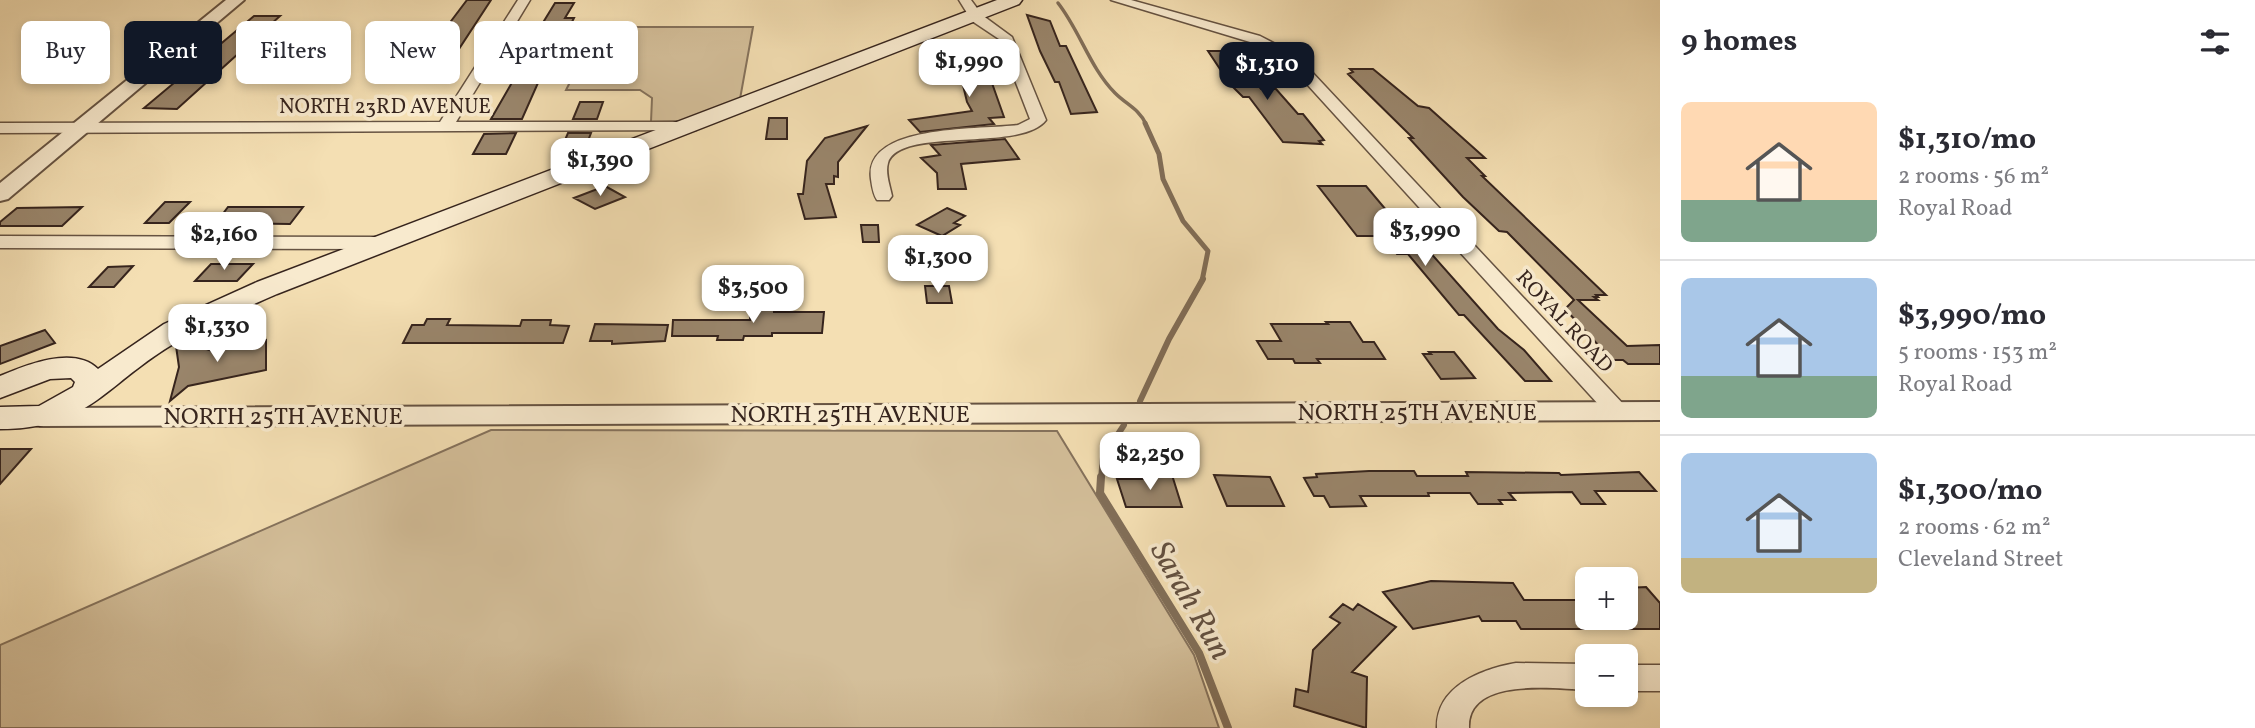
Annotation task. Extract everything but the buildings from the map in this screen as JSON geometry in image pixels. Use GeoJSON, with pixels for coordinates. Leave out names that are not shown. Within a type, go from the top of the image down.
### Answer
{"type":"FeatureCollection","features":[{"type":"Feature","properties":{"kind":"main road"},"geometry":{"type":"LineString","coordinates":[[0,418],[40,417],[78,379],[217,309],[690,127],[970,8],[1013,0]]}},
{"type":"Feature","properties":{"kind":"main road"},"geometry":{"type":"LineString","coordinates":[[0,388],[45,369],[78,379]]}},
{"type":"Feature","properties":{"kind":"street"},"geometry":{"type":"LineString","coordinates":[[0,194],[236,0]]}},
{"type":"Feature","properties":{"kind":"street"},"geometry":{"type":"LineString","coordinates":[[445,127],[524,0]]}},
{"type":"Feature","properties":{"kind":"street","name":"ROYAL ROAD"},"geometry":{"type":"LineString","coordinates":[[1117,0],[1255,39],[1290,57],[1617,411]]}},
{"type":"Feature","properties":{"kind":"street"},"geometry":{"type":"LineString","coordinates":[[883,196],[880,162],[883,155],[894,147],[912,141],[1021,130],[1032,126],[1038,120],[1005,37],[970,8]]}},
{"type":"Feature","properties":{"kind":"street","name":"NORTH 23RD AVENUE"},"geometry":{"type":"LineString","coordinates":[[0,128],[690,127]]}},
{"type":"Feature","properties":{"kind":"street"},"geometry":{"type":"LineString","coordinates":[[0,242],[384,243]]}},
{"type":"Feature","properties":{"kind":"street","name":"NORTH 25TH AVENUE"},"geometry":{"type":"LineString","coordinates":[[40,417],[1660,411]]}},
{"type":"Feature","properties":{"kind":"street"},"geometry":{"type":"LineString","coordinates":[[1457,715],[1478,685],[1496,678],[1575,677]]}},
{"type":"Feature","properties":{"kind":"street"},"geometry":{"type":"LineString","coordinates":[[1638,678],[1660,678]]}},
{"type":"Feature","properties":{"kind":"shaded area"},"geometry":{"type":"Polygon","coordinates":[[[638,27],[753,27],[740,99],[693,121],[651,122],[652,98],[640,90],[566,90],[569,84],[638,84],[638,27]]]}},
{"type":"Feature","properties":{"kind":"shaded area"},"geometry":{"type":"Polygon","coordinates":[[[491,430],[1057,431],[1194,655],[1219,728],[0,728],[0,645],[491,430]]]}},
{"type":"Feature","properties":{"kind":"waterway"},"geometry":{"type":"LineString","coordinates":[[1058,3],[1106,83],[1146,124]]}},
{"type":"Feature","properties":{"kind":"waterway"},"geometry":{"type":"LineString","coordinates":[[1145,123],[1159,154],[1163,179],[1183,221],[1208,251],[1202,281]]}},
{"type":"Feature","properties":{"kind":"waterway"},"geometry":{"type":"LineString","coordinates":[[1140,401],[1169,339],[1202,281]]}},
{"type":"Feature","properties":{"kind":"waterway","name":"Sarah Run"},"geometry":{"type":"LineString","coordinates":[[1101,479],[1103,457],[1124,425]]}},
{"type":"Feature","properties":{"kind":"waterway","name":"Sarah Run"},"geometry":{"type":"LineString","coordinates":[[1101,477],[1100,493],[1199,653],[1228,728]]}}]}
